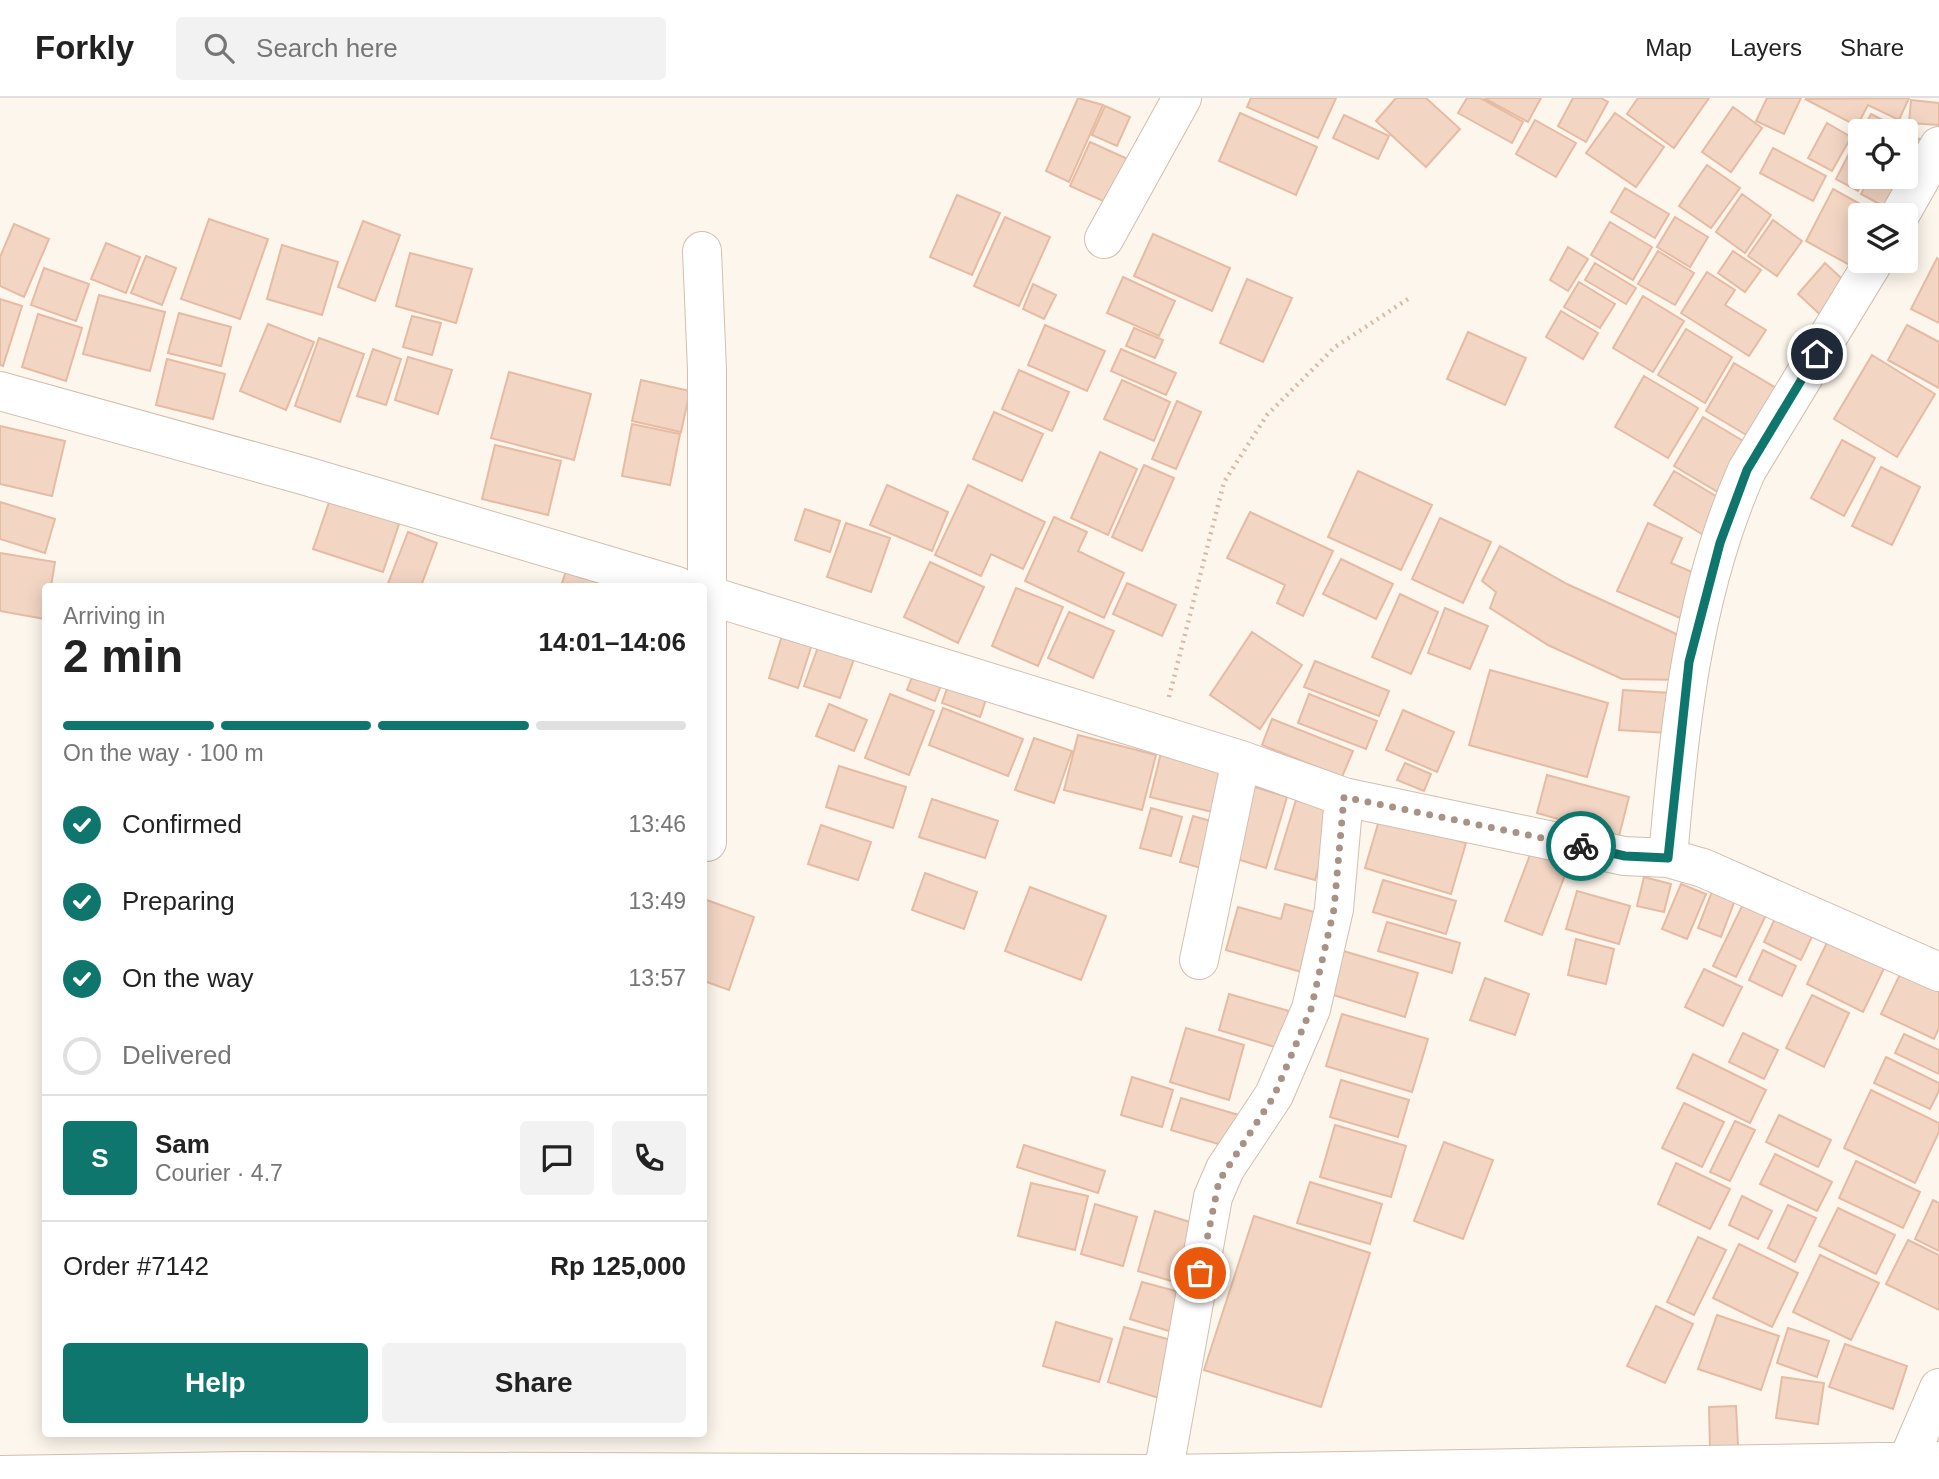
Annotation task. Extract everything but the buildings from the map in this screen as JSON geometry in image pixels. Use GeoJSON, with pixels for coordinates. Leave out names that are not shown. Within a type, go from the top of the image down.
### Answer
{"type":"FeatureCollection","features":[{"type":"Feature","properties":{"kind":"street"},"geometry":{"type":"LineString","coordinates":[[1104,239],[1182,98]]}},
{"type":"Feature","properties":{"kind":"street"},"geometry":{"type":"LineString","coordinates":[[1907,203],[1939,146]]}},
{"type":"Feature","properties":{"kind":"street"},"geometry":{"type":"LineString","coordinates":[[695,583],[707,370],[702,251]]}},
{"type":"Feature","properties":{"kind":"street"},"geometry":{"type":"LineString","coordinates":[[1668,858],[1689,662],[1731,505],[1747,470],[1867,273]]}},
{"type":"Feature","properties":{"kind":"street"},"geometry":{"type":"LineString","coordinates":[[0,391],[306,476],[665,583]]}},
{"type":"Feature","properties":{"kind":"street"},"geometry":{"type":"LineString","coordinates":[[707,596],[1241,760],[1344,797],[1625,856],[1668,858],[1703,868],[1939,972]]}},
{"type":"Feature","properties":{"kind":"street"},"geometry":{"type":"LineString","coordinates":[[1199,960],[1241,760]]}},
{"type":"Feature","properties":{"kind":"street"},"geometry":{"type":"LineString","coordinates":[[1163,1474],[1213,1197],[1225,1168],[1274,1096],[1311,1009],[1334,909],[1344,797]]}},
{"type":"Feature","properties":{"kind":"street"},"geometry":{"type":"LineString","coordinates":[[0,1475],[242,1471],[1163,1474],[1919,1467],[1939,1388]]}},
{"type":"Feature","properties":{"kind":"path"},"geometry":{"type":"LineString","coordinates":[[1160,736],[1198,575],[1224,482],[1267,415],[1335,347],[1411,298]]}},
{"type":"Feature","properties":{"kind":"way so far"},"geometry":{"type":"LineString","coordinates":[[1200,1273],[1213,1197],[1219,1181],[1274,1096],[1311,1009],[1334,909],[1344,797],[1581,846]]}},
{"type":"Feature","properties":{"kind":"route"},"geometry":{"type":"LineString","coordinates":[[1581,846],[1625,856],[1668,858],[1689,662],[1731,505],[1747,470],[1817,354]]}}]}
